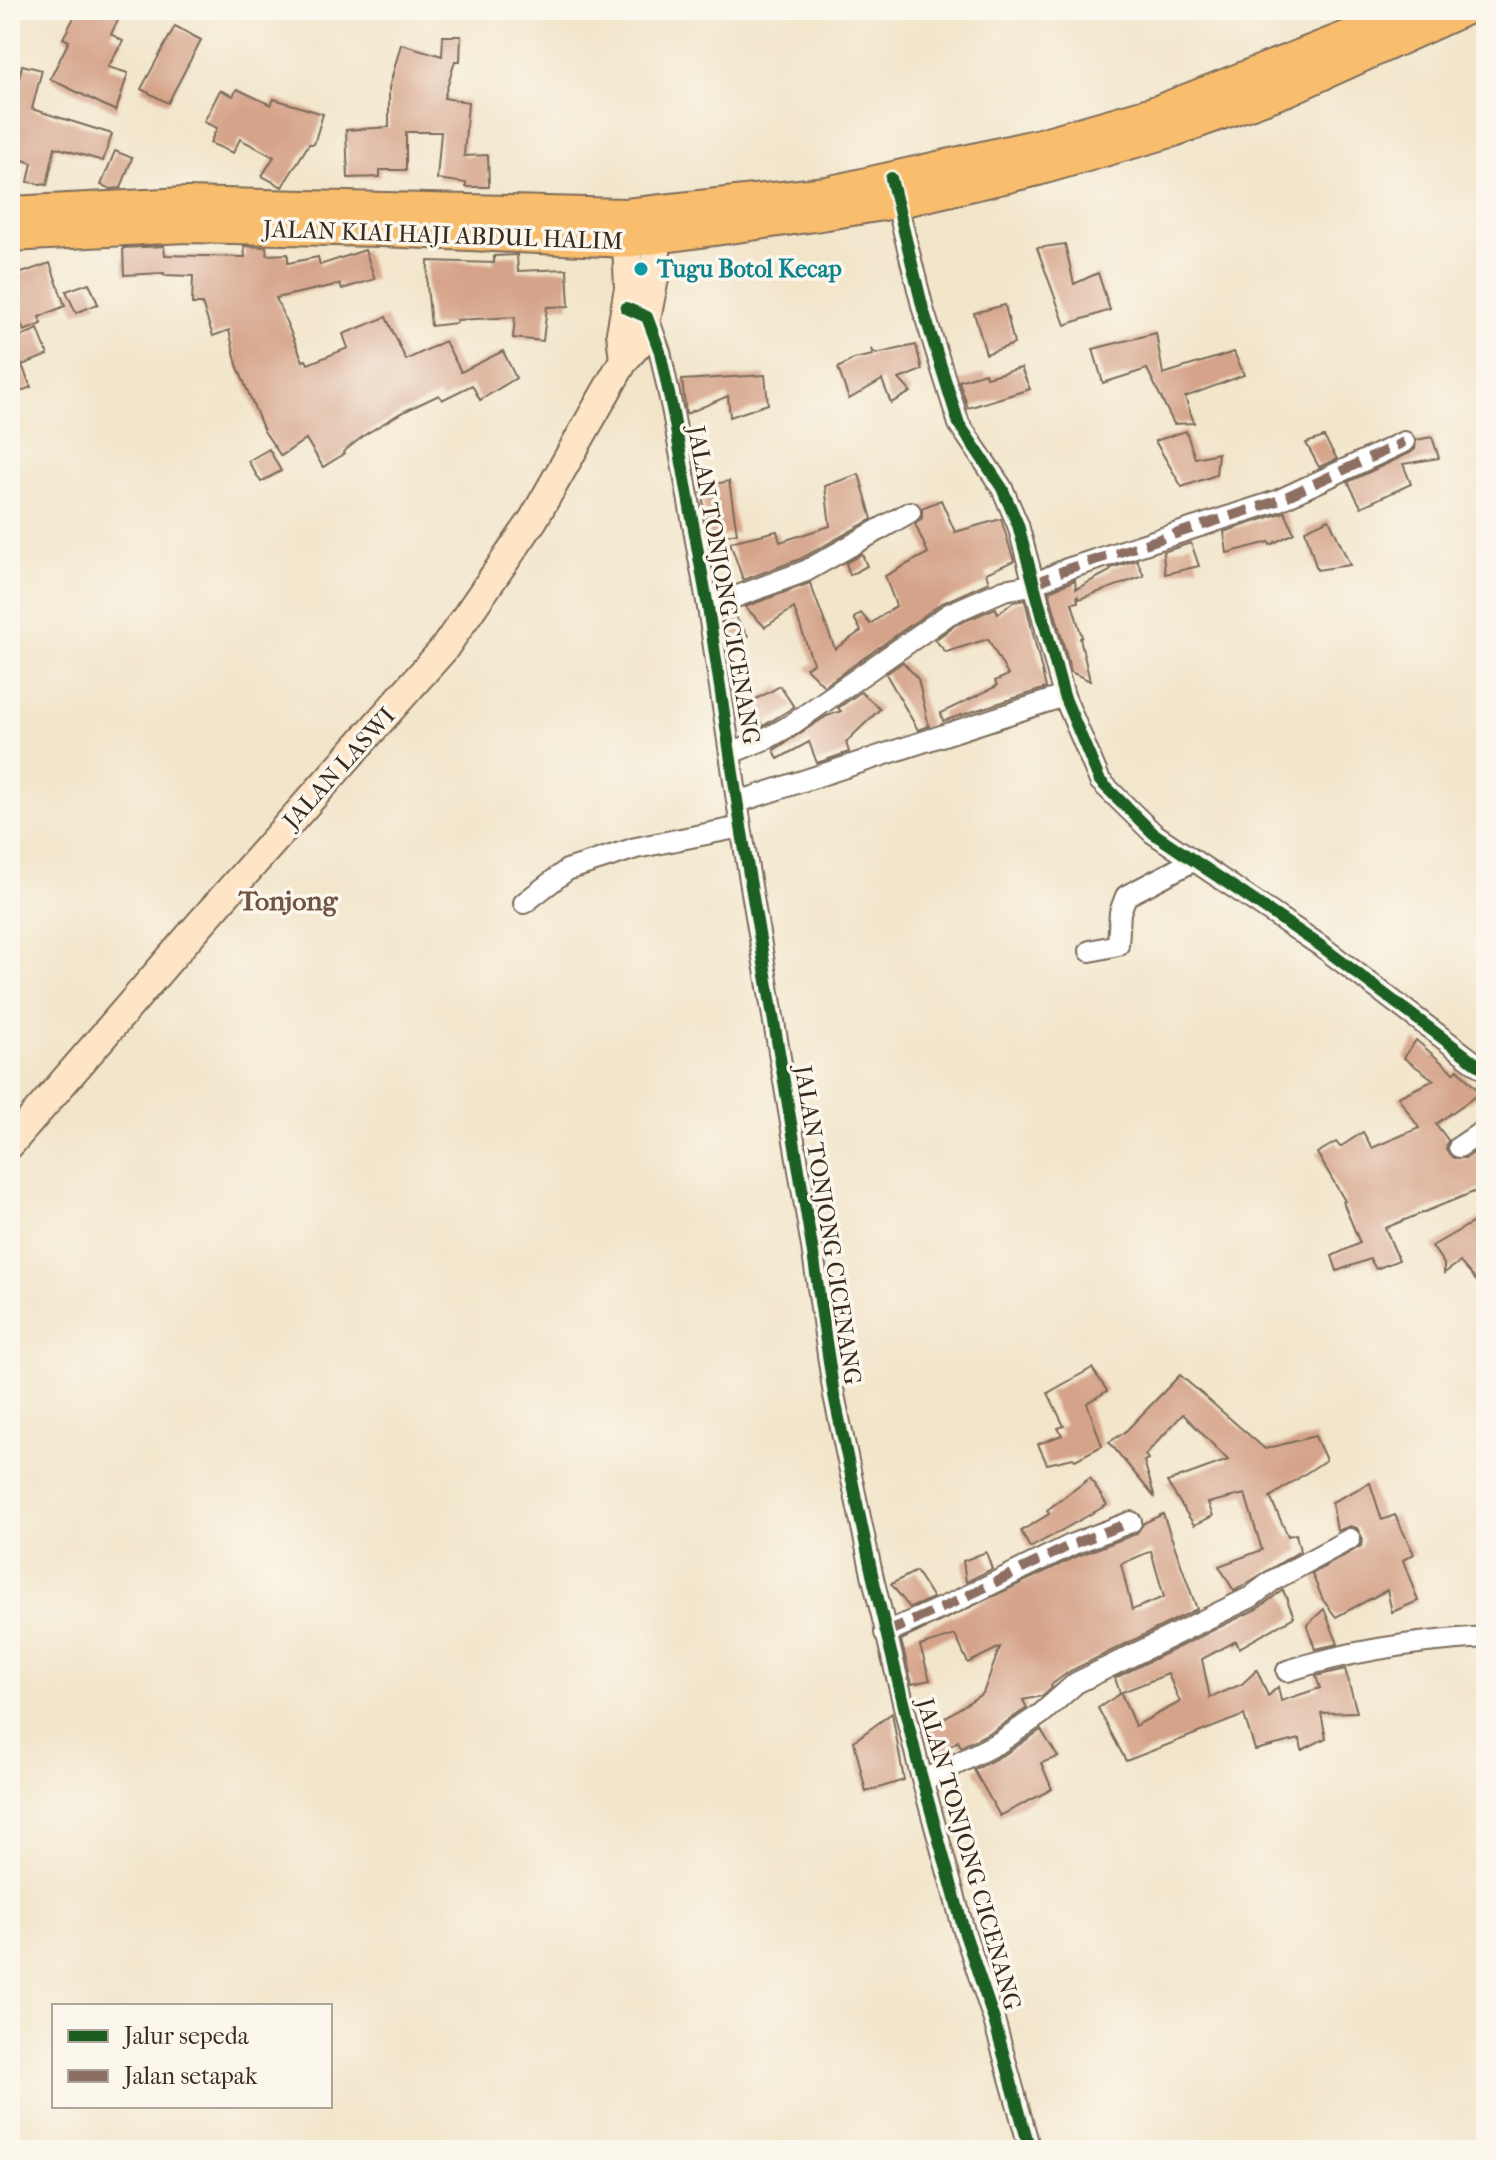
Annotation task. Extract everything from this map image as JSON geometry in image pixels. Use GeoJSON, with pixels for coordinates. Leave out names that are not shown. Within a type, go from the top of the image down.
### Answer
{"type":"FeatureCollection","features":[{"type":"Feature","properties":{"kind":"main road","name":"JALAN KIAI HAJI ABDUL HALIM"},"geometry":{"type":"LineString","coordinates":[[893,190],[1160,110],[1356,33],[1405,10]]}},
{"type":"Feature","properties":{"kind":"main road","name":"JALAN KIAI HAJI ABDUL HALIM"},"geometry":{"type":"LineString","coordinates":[[10,236],[185,227],[381,231],[642,227],[827,192],[893,190],[1038,170],[1174,131],[1288,90],[1464,10]]}},
{"type":"Feature","properties":{"kind":"main road","name":"JALAN KIAI HAJI ABDUL HALIM"},"geometry":{"type":"LineString","coordinates":[[10,212],[185,203],[642,227]]}},
{"type":"Feature","properties":{"kind":"main road","name":"JALAN LASWI"},"geometry":{"type":"LineString","coordinates":[[15,1130],[171,959],[443,650],[533,520],[624,360],[621,333],[637,312],[656,268],[642,227]]}},
{"type":"Feature","properties":{"kind":"street"},"geometry":{"type":"LineString","coordinates":[[893,190],[923,309],[959,424],[1002,488],[1018,525],[1064,696],[1100,781],[1153,833],[1321,946],[1483,1063]]}},
{"type":"Feature","properties":{"kind":"street","name":"JALAN TONJONG CICENANG"},"geometry":{"type":"LineString","coordinates":[[637,312],[660,352],[673,413],[708,607],[834,1395],[885,1633],[923,1781],[1030,2150]]}},
{"type":"Feature","properties":{"kind":"street"},"geometry":{"type":"LineString","coordinates":[[731,753],[791,725],[949,614],[1004,590],[1032,585],[1067,569],[1277,501],[1404,442]]}},
{"type":"Feature","properties":{"kind":"street"},"geometry":{"type":"LineString","coordinates":[[708,607],[806,571],[910,512]]}},
{"type":"Feature","properties":{"kind":"street"},"geometry":{"type":"LineString","coordinates":[[738,802],[1064,696]]}},
{"type":"Feature","properties":{"kind":"street"},"geometry":{"type":"LineString","coordinates":[[524,903],[567,870],[636,848],[741,827]]}},
{"type":"Feature","properties":{"kind":"street"},"geometry":{"type":"LineString","coordinates":[[1090,951],[1118,945],[1122,904],[1126,896],[1193,861]]}},
{"type":"Feature","properties":{"kind":"street"},"geometry":{"type":"LineString","coordinates":[[1459,1147],[1486,1129]]}},
{"type":"Feature","properties":{"kind":"street"},"geometry":{"type":"LineString","coordinates":[[885,1633],[1073,1544],[1131,1522]]}},
{"type":"Feature","properties":{"kind":"street"},"geometry":{"type":"LineString","coordinates":[[923,1781],[1000,1742],[1041,1714],[1076,1683],[1239,1604],[1272,1581],[1350,1539]]}},
{"type":"Feature","properties":{"kind":"street"},"geometry":{"type":"LineString","coordinates":[[1287,1671],[1370,1650],[1437,1640],[1486,1637]]}},
{"type":"Feature","properties":{"kind":"building"},"geometry":{"type":"Polygon","coordinates":[[[78,10],[123,10],[111,34],[123,41],[108,67],[128,73],[116,111],[50,79],[69,41],[63,38],[78,10]]]}},
{"type":"Feature","properties":{"kind":"building"},"geometry":{"type":"Polygon","coordinates":[[[175,26],[201,40],[168,103],[141,89],[175,26]]]}},
{"type":"Feature","properties":{"kind":"building"},"geometry":{"type":"Polygon","coordinates":[[[443,36],[461,36],[460,61],[455,61],[444,98],[468,102],[464,156],[488,155],[489,187],[466,187],[466,183],[437,179],[441,132],[406,132],[406,170],[380,170],[380,177],[348,178],[346,130],[389,127],[389,88],[401,44],[442,56],[443,36]]]}},
{"type":"Feature","properties":{"kind":"building"},"geometry":{"type":"Polygon","coordinates":[[[22,65],[42,70],[32,109],[112,134],[103,161],[55,147],[47,185],[28,182],[32,163],[10,156],[10,99],[14,100],[22,65]]]}},
{"type":"Feature","properties":{"kind":"building"},"geometry":{"type":"Polygon","coordinates":[[[237,89],[271,105],[274,99],[323,114],[314,144],[309,144],[282,187],[262,176],[274,157],[240,139],[233,153],[210,143],[217,128],[204,122],[220,90],[233,96],[237,89]]]}},
{"type":"Feature","properties":{"kind":"building"},"geometry":{"type":"Polygon","coordinates":[[[115,151],[132,158],[121,188],[111,189],[101,185],[115,151]]]}},
{"type":"Feature","properties":{"kind":"building"},"geometry":{"type":"Polygon","coordinates":[[[1065,244],[1074,284],[1098,273],[1110,310],[1065,325],[1037,248],[1065,244]]]}},
{"type":"Feature","properties":{"kind":"building"},"geometry":{"type":"Polygon","coordinates":[[[164,246],[165,255],[245,257],[244,246],[266,247],[267,255],[288,254],[288,263],[318,257],[320,265],[365,250],[375,279],[342,289],[340,284],[276,298],[303,361],[306,360],[308,364],[348,348],[343,334],[386,317],[406,360],[445,341],[461,372],[503,351],[516,378],[480,400],[472,385],[442,400],[439,395],[366,434],[344,454],[323,467],[306,439],[281,456],[264,431],[237,365],[229,330],[213,336],[202,304],[192,304],[193,276],[164,273],[124,275],[123,248],[164,246]]]}},
{"type":"Feature","properties":{"kind":"building"},"geometry":{"type":"Polygon","coordinates":[[[517,255],[518,271],[567,269],[569,306],[547,307],[543,341],[513,338],[515,317],[456,320],[457,323],[431,326],[428,261],[494,263],[494,256],[517,255]]]}},
{"type":"Feature","properties":{"kind":"building"},"geometry":{"type":"Polygon","coordinates":[[[50,263],[65,306],[39,317],[42,324],[24,331],[10,296],[10,277],[50,263]]]}},
{"type":"Feature","properties":{"kind":"building"},"geometry":{"type":"Polygon","coordinates":[[[89,283],[98,304],[76,313],[66,291],[89,283]]]}},
{"type":"Feature","properties":{"kind":"building"},"geometry":{"type":"Polygon","coordinates":[[[1005,305],[1014,344],[986,354],[974,313],[1005,305]]]}},
{"type":"Feature","properties":{"kind":"building"},"geometry":{"type":"Polygon","coordinates":[[[38,329],[48,355],[22,365],[31,387],[10,396],[10,338],[12,340],[38,329]]]}},
{"type":"Feature","properties":{"kind":"building"},"geometry":{"type":"Polygon","coordinates":[[[1156,333],[1163,374],[1234,352],[1244,375],[1185,397],[1194,423],[1174,424],[1147,369],[1103,383],[1093,349],[1156,333]]]}},
{"type":"Feature","properties":{"kind":"building"},"geometry":{"type":"Polygon","coordinates":[[[916,345],[922,370],[899,379],[911,392],[891,403],[882,380],[849,399],[838,368],[854,359],[873,355],[871,349],[876,354],[916,345]]]}},
{"type":"Feature","properties":{"kind":"building"},"geometry":{"type":"Polygon","coordinates":[[[1021,368],[1030,389],[968,408],[959,381],[985,373],[986,377],[1021,368]]]}},
{"type":"Feature","properties":{"kind":"building"},"geometry":{"type":"Polygon","coordinates":[[[765,375],[768,404],[730,417],[728,396],[686,414],[682,380],[765,375]]]}},
{"type":"Feature","properties":{"kind":"building"},"geometry":{"type":"Polygon","coordinates":[[[1186,431],[1195,458],[1218,453],[1216,475],[1182,487],[1155,441],[1186,431]]]}},
{"type":"Feature","properties":{"kind":"building"},"geometry":{"type":"Polygon","coordinates":[[[1324,437],[1337,459],[1319,467],[1306,443],[1324,437]]]}},
{"type":"Feature","properties":{"kind":"building"},"geometry":{"type":"Polygon","coordinates":[[[1432,437],[1439,458],[1403,464],[1411,484],[1361,507],[1348,482],[1410,453],[1415,449],[1416,440],[1432,437]]]}},
{"type":"Feature","properties":{"kind":"building"},"geometry":{"type":"Polygon","coordinates":[[[269,449],[281,471],[261,482],[248,461],[269,449]]]}},
{"type":"Feature","properties":{"kind":"building"},"geometry":{"type":"Polygon","coordinates":[[[859,474],[872,519],[800,559],[743,580],[730,542],[777,531],[780,542],[830,526],[825,486],[859,474]]]}},
{"type":"Feature","properties":{"kind":"building"},"geometry":{"type":"Polygon","coordinates":[[[729,481],[737,533],[709,539],[701,487],[729,481]]]}},
{"type":"Feature","properties":{"kind":"building"},"geometry":{"type":"Polygon","coordinates":[[[941,500],[955,532],[1001,519],[1014,561],[986,573],[989,582],[942,603],[824,686],[806,668],[813,663],[794,608],[765,627],[745,607],[810,583],[835,649],[861,631],[854,618],[861,613],[870,624],[896,606],[885,576],[928,553],[915,524],[922,518],[922,508],[941,500]]]}},
{"type":"Feature","properties":{"kind":"building"},"geometry":{"type":"Polygon","coordinates":[[[1285,512],[1294,533],[1270,545],[1269,542],[1227,553],[1224,532],[1285,512]]]}},
{"type":"Feature","properties":{"kind":"building"},"geometry":{"type":"Polygon","coordinates":[[[1329,519],[1350,565],[1317,570],[1305,530],[1329,519]]]}},
{"type":"Feature","properties":{"kind":"building"},"geometry":{"type":"Polygon","coordinates":[[[1191,543],[1199,566],[1165,574],[1163,552],[1191,543]]]}},
{"type":"Feature","properties":{"kind":"building"},"geometry":{"type":"Polygon","coordinates":[[[862,554],[867,566],[850,575],[846,563],[862,554]]]}},
{"type":"Feature","properties":{"kind":"building"},"geometry":{"type":"Polygon","coordinates":[[[1137,560],[1144,576],[1079,599],[1077,595],[1078,602],[1072,603],[1090,681],[1071,672],[1049,591],[1075,580],[1076,589],[1111,568],[1137,560]]]}},
{"type":"Feature","properties":{"kind":"building"},"geometry":{"type":"Polygon","coordinates":[[[1025,600],[1046,688],[943,721],[941,713],[997,686],[995,681],[1008,675],[988,639],[946,652],[935,640],[955,625],[996,608],[998,614],[1013,602],[1025,600]]]}},
{"type":"Feature","properties":{"kind":"building"},"geometry":{"type":"Polygon","coordinates":[[[732,612],[748,636],[726,642],[722,616],[732,612]]]}},
{"type":"Feature","properties":{"kind":"building"},"geometry":{"type":"Polygon","coordinates":[[[903,662],[918,679],[929,726],[918,730],[886,674],[903,662]]]}},
{"type":"Feature","properties":{"kind":"building"},"geometry":{"type":"Polygon","coordinates":[[[780,686],[794,707],[763,726],[761,722],[749,730],[738,709],[780,686]]]}},
{"type":"Feature","properties":{"kind":"building"},"geometry":{"type":"Polygon","coordinates":[[[861,692],[880,709],[846,742],[849,752],[817,763],[809,742],[778,759],[774,750],[827,716],[841,711],[838,708],[861,692]]]}},
{"type":"Feature","properties":{"kind":"building"},"geometry":{"type":"Polygon","coordinates":[[[1416,1040],[1454,1073],[1458,1069],[1480,1093],[1436,1124],[1448,1140],[1446,1149],[1453,1158],[1466,1158],[1481,1148],[1486,1157],[1486,1187],[1385,1228],[1399,1260],[1376,1269],[1370,1259],[1337,1271],[1332,1256],[1360,1243],[1345,1201],[1317,1153],[1336,1142],[1340,1147],[1363,1132],[1372,1148],[1419,1128],[1398,1097],[1434,1080],[1404,1058],[1416,1040]]]}},
{"type":"Feature","properties":{"kind":"building"},"geometry":{"type":"Polygon","coordinates":[[[1486,1215],[1486,1292],[1460,1262],[1444,1273],[1444,1264],[1432,1246],[1486,1215]]]}},
{"type":"Feature","properties":{"kind":"building"},"geometry":{"type":"Polygon","coordinates":[[[1092,1368],[1107,1391],[1087,1403],[1102,1446],[1075,1460],[1047,1464],[1038,1444],[1062,1435],[1058,1428],[1064,1426],[1048,1393],[1092,1368]]]}},
{"type":"Feature","properties":{"kind":"building"},"geometry":{"type":"Polygon","coordinates":[[[1180,1375],[1265,1449],[1315,1436],[1326,1460],[1270,1497],[1288,1536],[1296,1534],[1300,1551],[1234,1591],[1219,1566],[1262,1550],[1245,1494],[1208,1503],[1213,1516],[1194,1525],[1167,1482],[1228,1460],[1183,1414],[1145,1455],[1155,1498],[1109,1442],[1124,1433],[1180,1375]]]}},
{"type":"Feature","properties":{"kind":"building"},"geometry":{"type":"Polygon","coordinates":[[[1090,1478],[1107,1505],[1030,1548],[1021,1531],[1049,1514],[1047,1510],[1090,1478]]]}},
{"type":"Feature","properties":{"kind":"building"},"geometry":{"type":"Polygon","coordinates":[[[1370,1483],[1382,1520],[1395,1515],[1414,1554],[1403,1560],[1418,1601],[1392,1612],[1387,1590],[1336,1617],[1323,1600],[1312,1574],[1361,1546],[1363,1539],[1357,1528],[1350,1526],[1337,1531],[1332,1502],[1370,1483]]]}},
{"type":"Feature","properties":{"kind":"building"},"geometry":{"type":"Polygon","coordinates":[[[1163,1514],[1197,1609],[1070,1671],[1042,1696],[1023,1700],[1027,1708],[993,1731],[961,1747],[958,1741],[939,1754],[929,1728],[983,1693],[1000,1647],[968,1663],[955,1635],[920,1646],[930,1680],[912,1684],[901,1640],[1078,1556],[1136,1534],[1144,1523],[1163,1514]],[[1151,1551],[1121,1564],[1132,1610],[1164,1597],[1151,1551]]]}},
{"type":"Feature","properties":{"kind":"building"},"geometry":{"type":"Polygon","coordinates":[[[986,1552],[992,1569],[966,1582],[963,1561],[986,1552]]]}},
{"type":"Feature","properties":{"kind":"building"},"geometry":{"type":"Polygon","coordinates":[[[916,1571],[933,1598],[910,1608],[891,1584],[916,1571]]]}},
{"type":"Feature","properties":{"kind":"building"},"geometry":{"type":"Polygon","coordinates":[[[1283,1590],[1294,1617],[1239,1648],[1236,1641],[1202,1659],[1210,1698],[1242,1684],[1257,1670],[1268,1696],[1278,1687],[1281,1701],[1320,1688],[1316,1676],[1345,1669],[1357,1712],[1321,1713],[1326,1738],[1302,1750],[1300,1739],[1255,1750],[1244,1715],[1126,1761],[1098,1708],[1121,1693],[1135,1726],[1180,1702],[1168,1674],[1120,1693],[1115,1678],[1257,1609],[1283,1590]]]}},
{"type":"Feature","properties":{"kind":"building"},"geometry":{"type":"Polygon","coordinates":[[[1324,1609],[1338,1644],[1315,1649],[1307,1625],[1324,1609]]]}},
{"type":"Feature","properties":{"kind":"building"},"geometry":{"type":"Polygon","coordinates":[[[892,1713],[904,1780],[866,1792],[854,1741],[892,1713]]]}},
{"type":"Feature","properties":{"kind":"building"},"geometry":{"type":"Polygon","coordinates":[[[1041,1730],[1058,1757],[1041,1763],[1052,1789],[1000,1816],[974,1770],[1041,1730]]]}},
{"type":"Feature","properties":{"kind":"marked path"},"geometry":{"type":"LineString","coordinates":[[1032,585],[1067,569],[1277,501],[1404,442]]}},
{"type":"Feature","properties":{"kind":"marked path"},"geometry":{"type":"LineString","coordinates":[[885,1633],[1073,1544],[1131,1522]]}},
{"type":"Feature","properties":{"kind":"cycle path"},"geometry":{"type":"LineString","coordinates":[[891,178],[923,309],[959,424],[1002,488],[1018,525],[1064,696],[1100,781],[1153,833],[1321,946],[1486,1071]]}},
{"type":"Feature","properties":{"kind":"cycle path"},"geometry":{"type":"LineString","coordinates":[[626,308],[647,317],[660,352],[673,413],[708,607],[834,1395],[872,1574],[918,1764],[1030,2150]]}},
{"type":"Feature","properties":{"kind":"place","name":"Tugu Botol Kecap"},"geometry":{"type":"Point","coordinates":[641,269]}},
{"type":"Feature","properties":{"kind":"district","name":"Tonjong"},"geometry":{"type":"Point","coordinates":[288,900]}}]}
